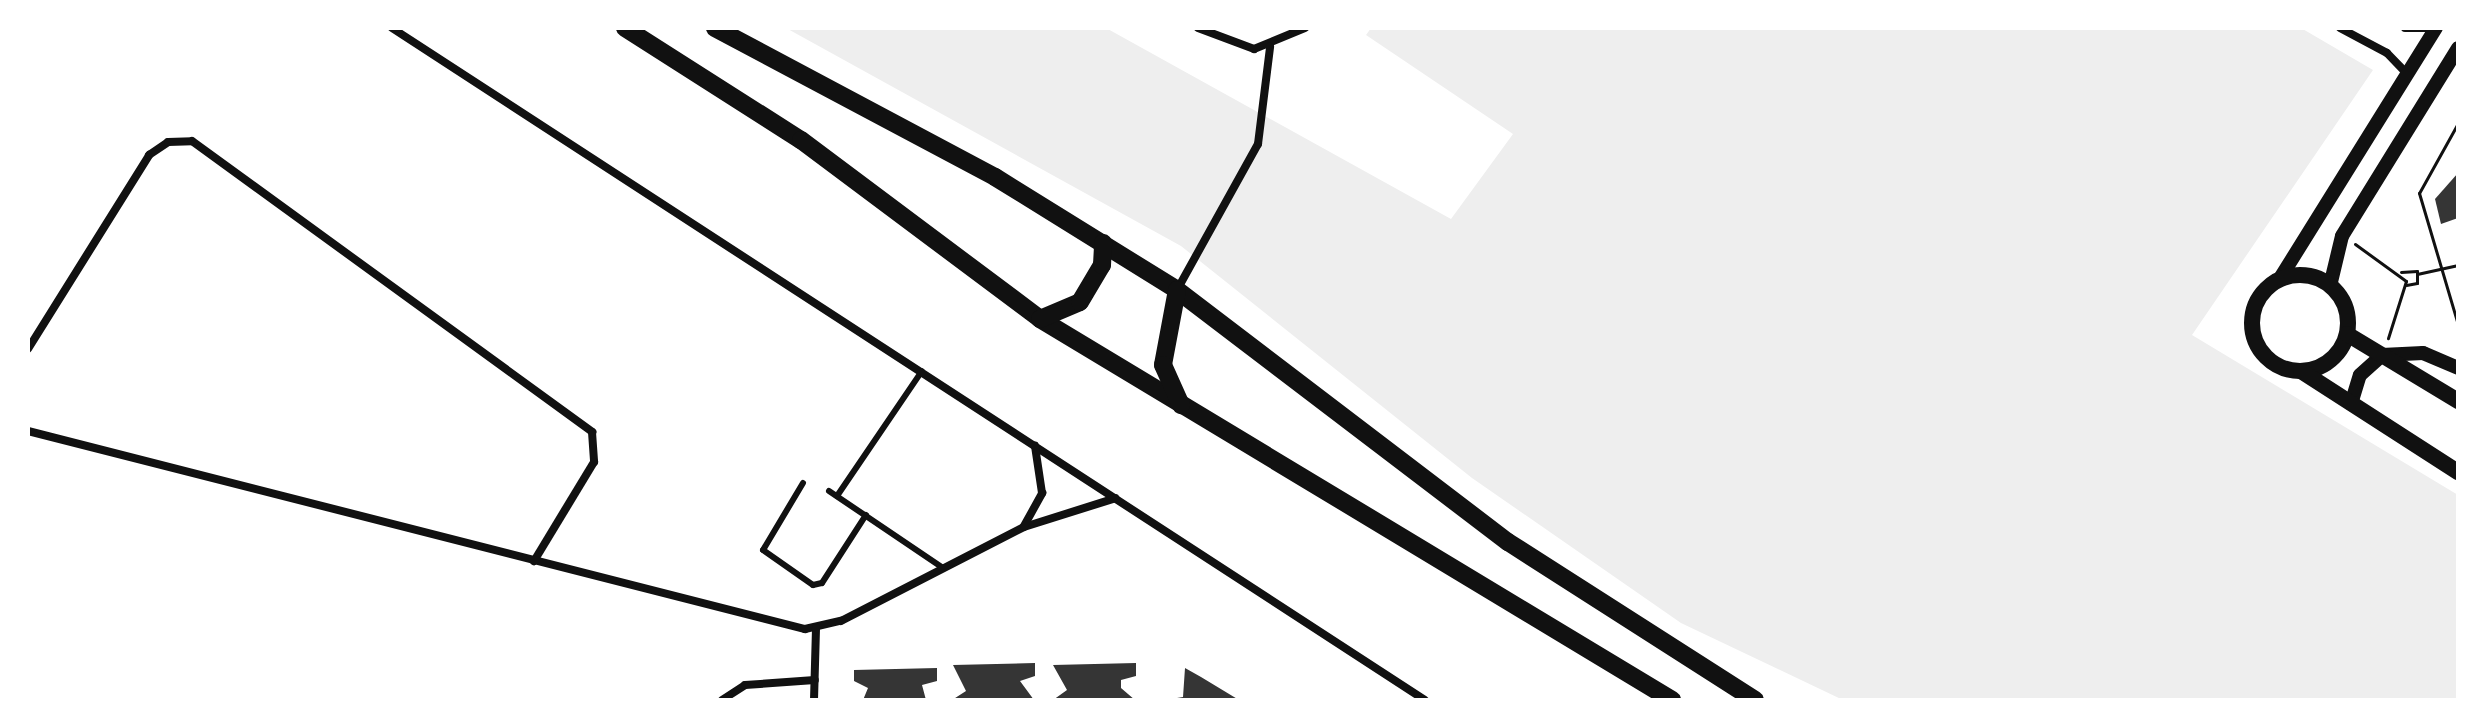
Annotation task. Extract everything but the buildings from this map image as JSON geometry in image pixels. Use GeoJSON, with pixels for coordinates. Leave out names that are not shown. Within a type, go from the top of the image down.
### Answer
{"type":"FeatureCollection","features":[{"type":"Feature","properties":{"kind":"main road"},"geometry":{"type":"LineString","coordinates":[[625,28],[801,140],[1040,319],[1185,411],[1672,700]]}},
{"type":"Feature","properties":{"kind":"main road"},"geometry":{"type":"LineString","coordinates":[[715,28],[1103,243],[1177,290],[1508,542],[1755,700]]}},
{"type":"Feature","properties":{"kind":"main road"},"geometry":{"type":"LineString","coordinates":[[1040,319],[1080,302],[1102,265],[1103,243]]}},
{"type":"Feature","properties":{"kind":"main road"},"geometry":{"type":"LineString","coordinates":[[2301,371],[2331,361],[2347,334],[2347,312],[2330,286],[2299,276],[2279,280],[2257,303],[2254,335],[2271,361],[2301,371],[2458,472]]}},
{"type":"Feature","properties":{"kind":"main road"},"geometry":{"type":"LineString","coordinates":[[1177,290],[1163,365],[1185,411]]}},
{"type":"Feature","properties":{"kind":"main road"},"geometry":{"type":"LineString","coordinates":[[2347,334],[2458,401]]}},
{"type":"Feature","properties":{"kind":"street"},"geometry":{"type":"LineString","coordinates":[[392,28],[1425,700]]}},
{"type":"Feature","properties":{"kind":"street"},"geometry":{"type":"LineString","coordinates":[[1198,28],[1238,48],[1270,47],[1305,28]]}},
{"type":"Feature","properties":{"kind":"street"},"geometry":{"type":"LineString","coordinates":[[2340,28],[2387,53],[2407,74]]}},
{"type":"Feature","properties":{"kind":"street"},"geometry":{"type":"LineString","coordinates":[[2405,28],[2436,28]]}},
{"type":"Feature","properties":{"kind":"street"},"geometry":{"type":"LineString","coordinates":[[2279,280],[2436,28]]}},
{"type":"Feature","properties":{"kind":"street"},"geometry":{"type":"LineString","coordinates":[[1177,290],[1258,144],[1270,47]]}},
{"type":"Feature","properties":{"kind":"street"},"geometry":{"type":"LineString","coordinates":[[2330,286],[2342,236],[2458,48]]}},
{"type":"Feature","properties":{"kind":"street"},"geometry":{"type":"LineString","coordinates":[[28,349],[149,155],[168,142],[192,141],[592,432],[594,462],[534,561]]}},
{"type":"Feature","properties":{"kind":"street"},"geometry":{"type":"LineString","coordinates":[[2351,404],[2360,375],[2382,355],[2423,353],[2458,368]]}},
{"type":"Feature","properties":{"kind":"street"},"geometry":{"type":"LineString","coordinates":[[28,431],[534,561],[816,628],[1024,527],[1116,498]]}},
{"type":"Feature","properties":{"kind":"street"},"geometry":{"type":"LineString","coordinates":[[1024,527],[1043,481],[1034,444]]}},
{"type":"Feature","properties":{"kind":"street"},"geometry":{"type":"LineString","coordinates":[[814,700],[816,628]]}},
{"type":"Feature","properties":{"kind":"street"},"geometry":{"type":"LineString","coordinates":[[722,700],[745,685],[815,680]]}},
{"type":"Feature","properties":{"kind":"lane"},"geometry":{"type":"LineString","coordinates":[[837,496],[922,371]]}},
{"type":"Feature","properties":{"kind":"lane"},"geometry":{"type":"LineString","coordinates":[[803,483],[763,550],[813,585],[822,583],[866,515]]}},
{"type":"Feature","properties":{"kind":"lane"},"geometry":{"type":"LineString","coordinates":[[829,491],[943,568]]}},
{"type":"Feature","properties":{"kind":"path"},"geometry":{"type":"LineString","coordinates":[[2458,123],[2419,193],[2458,325]]}},
{"type":"Feature","properties":{"kind":"path"},"geometry":{"type":"LineString","coordinates":[[2342,236],[2401,272],[2417,274],[2458,265]]}},
{"type":"Feature","properties":{"kind":"path"},"geometry":{"type":"LineString","coordinates":[[2382,355],[2406,285],[2401,272]]}},
{"type":"Feature","properties":{"kind":"path"},"geometry":{"type":"LineString","coordinates":[[2406,285],[2417,283],[2417,274]]}},
{"type":"Feature","properties":{"kind":"shaded area"},"geometry":{"type":"Polygon","coordinates":[[[786,28],[1106,28],[1451,219],[1513,134],[1366,35],[1371,28],[2301,28],[2373,70],[2192,335],[2458,495],[2458,700],[1843,700],[1681,623],[1472,478],[1181,246],[786,28]]]}}]}
